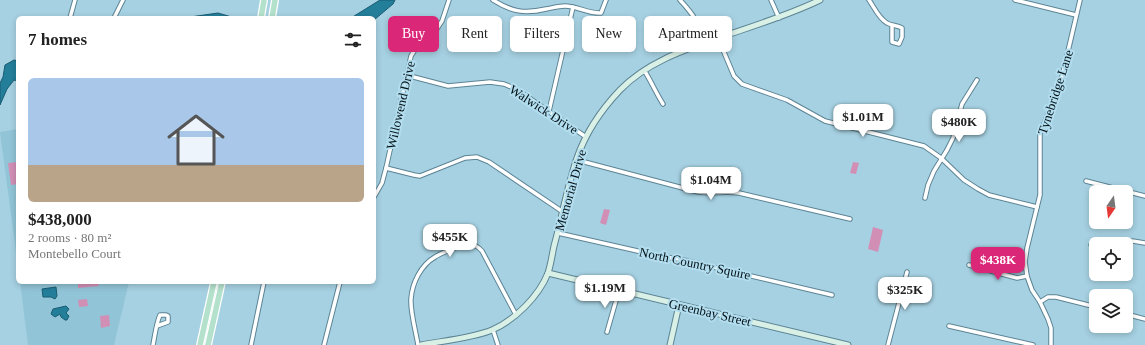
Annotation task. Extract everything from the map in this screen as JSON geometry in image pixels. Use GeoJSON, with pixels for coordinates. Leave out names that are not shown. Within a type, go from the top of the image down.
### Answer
{"type":"FeatureCollection","features":[{"type":"Feature","properties":{"kind":"main road"},"geometry":{"type":"LineString","coordinates":[[261,16],[264,0]]}},
{"type":"Feature","properties":{"kind":"main road"},"geometry":{"type":"LineString","coordinates":[[272,16],[275,0]]}},
{"type":"Feature","properties":{"kind":"main road"},"geometry":{"type":"LineString","coordinates":[[200,345],[213,284]]}},
{"type":"Feature","properties":{"kind":"main road"},"geometry":{"type":"LineString","coordinates":[[208,345],[222,284]]}},
{"type":"Feature","properties":{"kind":"street"},"geometry":{"type":"LineString","coordinates":[[71,16],[75,0]]}},
{"type":"Feature","properties":{"kind":"street"},"geometry":{"type":"LineString","coordinates":[[115,16],[123,0]]}},
{"type":"Feature","properties":{"kind":"street","name":"Willowend Drive"},"geometry":{"type":"LineString","coordinates":[[376,194],[382,183],[386,168],[411,56],[420,43],[436,30],[442,22],[449,0]]}},
{"type":"Feature","properties":{"kind":"street"},"geometry":{"type":"LineString","coordinates":[[493,0],[512,10],[522,12],[564,6],[596,13],[601,13],[606,0]]}},
{"type":"Feature","properties":{"kind":"street"},"geometry":{"type":"LineString","coordinates":[[680,0],[694,16]]}},
{"type":"Feature","properties":{"kind":"street"},"geometry":{"type":"LineString","coordinates":[[771,0],[779,18]]}},
{"type":"Feature","properties":{"kind":"street","name":"Memorial Drive"},"geometry":{"type":"LineString","coordinates":[[732,33],[779,18],[820,0]]}},
{"type":"Feature","properties":{"kind":"street"},"geometry":{"type":"LineString","coordinates":[[869,0],[883,20],[892,26],[900,26],[902,28],[902,38],[899,44],[892,42],[892,26]]}},
{"type":"Feature","properties":{"kind":"street"},"geometry":{"type":"LineString","coordinates":[[1015,0],[1076,15]]}},
{"type":"Feature","properties":{"kind":"street","name":"Tynebridge Lane"},"geometry":{"type":"LineString","coordinates":[[1051,345],[1051,328],[1048,319],[1040,302],[1032,290],[1027,276],[1027,248],[1040,195],[1040,134],[1061,81],[1080,0]]}},
{"type":"Feature","properties":{"kind":"street"},"geometry":{"type":"LineString","coordinates":[[549,111],[573,7]]}},
{"type":"Feature","properties":{"kind":"street","name":"Memorial Drive"},"geometry":{"type":"LineString","coordinates":[[420,345],[481,334],[493,330],[516,315],[535,296],[548,273],[577,160],[592,125],[621,88],[644,70],[681,52]]}},
{"type":"Feature","properties":{"kind":"street"},"geometry":{"type":"LineString","coordinates":[[724,52],[734,76],[742,84],[787,100],[825,121],[924,146],[941,158],[964,180],[989,195],[1037,207]]}},
{"type":"Feature","properties":{"kind":"street"},"geometry":{"type":"LineString","coordinates":[[644,70],[663,104]]}},
{"type":"Feature","properties":{"kind":"street","name":"Walwick Drive"},"geometry":{"type":"LineString","coordinates":[[406,76],[448,86],[490,82],[504,84],[516,89],[586,137]]}},
{"type":"Feature","properties":{"kind":"street"},"geometry":{"type":"LineString","coordinates":[[925,198],[928,185],[934,171],[953,138],[962,104],[977,80]]}},
{"type":"Feature","properties":{"kind":"street"},"geometry":{"type":"LineString","coordinates":[[386,168],[420,176],[465,158],[477,157],[489,162],[563,212]]}},
{"type":"Feature","properties":{"kind":"street"},"geometry":{"type":"LineString","coordinates":[[577,160],[698,192],[712,194],[727,192],[739,193],[850,219]]}},
{"type":"Feature","properties":{"kind":"street"},"geometry":{"type":"LineString","coordinates":[[1086,181],[1145,196]]}},
{"type":"Feature","properties":{"kind":"street","name":"North Country Squire"},"geometry":{"type":"LineString","coordinates":[[558,233],[679,259],[832,295]]}},
{"type":"Feature","properties":{"kind":"street"},"geometry":{"type":"LineString","coordinates":[[1133,240],[1145,243]]}},
{"type":"Feature","properties":{"kind":"street"},"geometry":{"type":"LineString","coordinates":[[420,345],[411,300],[415,283],[422,268],[434,257],[463,244],[473,244],[482,251],[516,315]]}},
{"type":"Feature","properties":{"kind":"street"},"geometry":{"type":"LineString","coordinates":[[969,265],[1018,278],[1027,276]]}},
{"type":"Feature","properties":{"kind":"street"},"geometry":{"type":"LineString","coordinates":[[888,345],[907,272]]}},
{"type":"Feature","properties":{"kind":"street","name":"Greenbay Street"},"geometry":{"type":"LineString","coordinates":[[548,273],[848,345]]}},
{"type":"Feature","properties":{"kind":"street"},"geometry":{"type":"LineString","coordinates":[[250,345],[264,284]]}},
{"type":"Feature","properties":{"kind":"street"},"geometry":{"type":"LineString","coordinates":[[324,345],[339,284]]}},
{"type":"Feature","properties":{"kind":"street"},"geometry":{"type":"LineString","coordinates":[[607,332],[619,290]]}},
{"type":"Feature","properties":{"kind":"street"},"geometry":{"type":"LineString","coordinates":[[1040,302],[1048,297],[1056,297],[1089,305]]}},
{"type":"Feature","properties":{"kind":"street"},"geometry":{"type":"LineString","coordinates":[[670,345],[679,305]]}},
{"type":"Feature","properties":{"kind":"street"},"geometry":{"type":"LineString","coordinates":[[1133,316],[1145,319]]}},
{"type":"Feature","properties":{"kind":"street"},"geometry":{"type":"LineString","coordinates":[[154,345],[157,326]]}},
{"type":"Feature","properties":{"kind":"street"},"geometry":{"type":"LineString","coordinates":[[949,326],[1033,345]]}},
{"type":"Feature","properties":{"kind":"street"},"geometry":{"type":"LineString","coordinates":[[493,330],[498,345]]}},
{"type":"Feature","properties":{"kind":"shaded area"},"geometry":{"type":"Polygon","coordinates":[[[380,0],[395,0],[393,4],[376,18],[376,16],[354,16],[380,0]]]}},
{"type":"Feature","properties":{"kind":"shaded area"},"geometry":{"type":"Polygon","coordinates":[[[218,13],[228,16],[197,16],[218,13]]]}},
{"type":"Feature","properties":{"kind":"shaded area"},"geometry":{"type":"Polygon","coordinates":[[[14,60],[16,60],[16,80],[14,80],[7,89],[0,105],[0,83],[3,77],[5,65],[14,60]]]}},
{"type":"Feature","properties":{"kind":"shaded area"},"geometry":{"type":"Polygon","coordinates":[[[16,129],[16,252],[0,132],[16,129]]]}},
{"type":"Feature","properties":{"kind":"shaded area"},"geometry":{"type":"Polygon","coordinates":[[[16,162],[16,184],[11,185],[8,163],[16,162]]]}},
{"type":"Feature","properties":{"kind":"shaded area"},"geometry":{"type":"Polygon","coordinates":[[[853,162],[859,163],[856,174],[850,173],[853,162]]]}},
{"type":"Feature","properties":{"kind":"shaded area"},"geometry":{"type":"Polygon","coordinates":[[[604,209],[610,210],[606,225],[600,223],[604,209]]]}},
{"type":"Feature","properties":{"kind":"shaded area"},"geometry":{"type":"Polygon","coordinates":[[[873,227],[883,230],[878,252],[868,249],[873,227]]]}},
{"type":"Feature","properties":{"kind":"shaded area"},"geometry":{"type":"Polygon","coordinates":[[[20,284],[129,284],[114,345],[28,345],[20,284]]]}},
{"type":"Feature","properties":{"kind":"shaded area"},"geometry":{"type":"Polygon","coordinates":[[[78,284],[98,284],[99,286],[78,288],[78,284]]]}},
{"type":"Feature","properties":{"kind":"shaded area"},"geometry":{"type":"Polygon","coordinates":[[[56,287],[57,296],[55,299],[51,297],[43,297],[42,289],[56,287]]]}},
{"type":"Feature","properties":{"kind":"shaded area"},"geometry":{"type":"Polygon","coordinates":[[[87,299],[88,306],[79,307],[78,300],[87,299]]]}},
{"type":"Feature","properties":{"kind":"shaded area"},"geometry":{"type":"Polygon","coordinates":[[[66,306],[69,309],[66,313],[69,316],[67,320],[61,317],[60,314],[55,317],[51,314],[53,309],[66,306]]]}},
{"type":"Feature","properties":{"kind":"shaded area"},"geometry":{"type":"Polygon","coordinates":[[[109,315],[110,326],[101,328],[100,316],[109,315]]]}}]}
